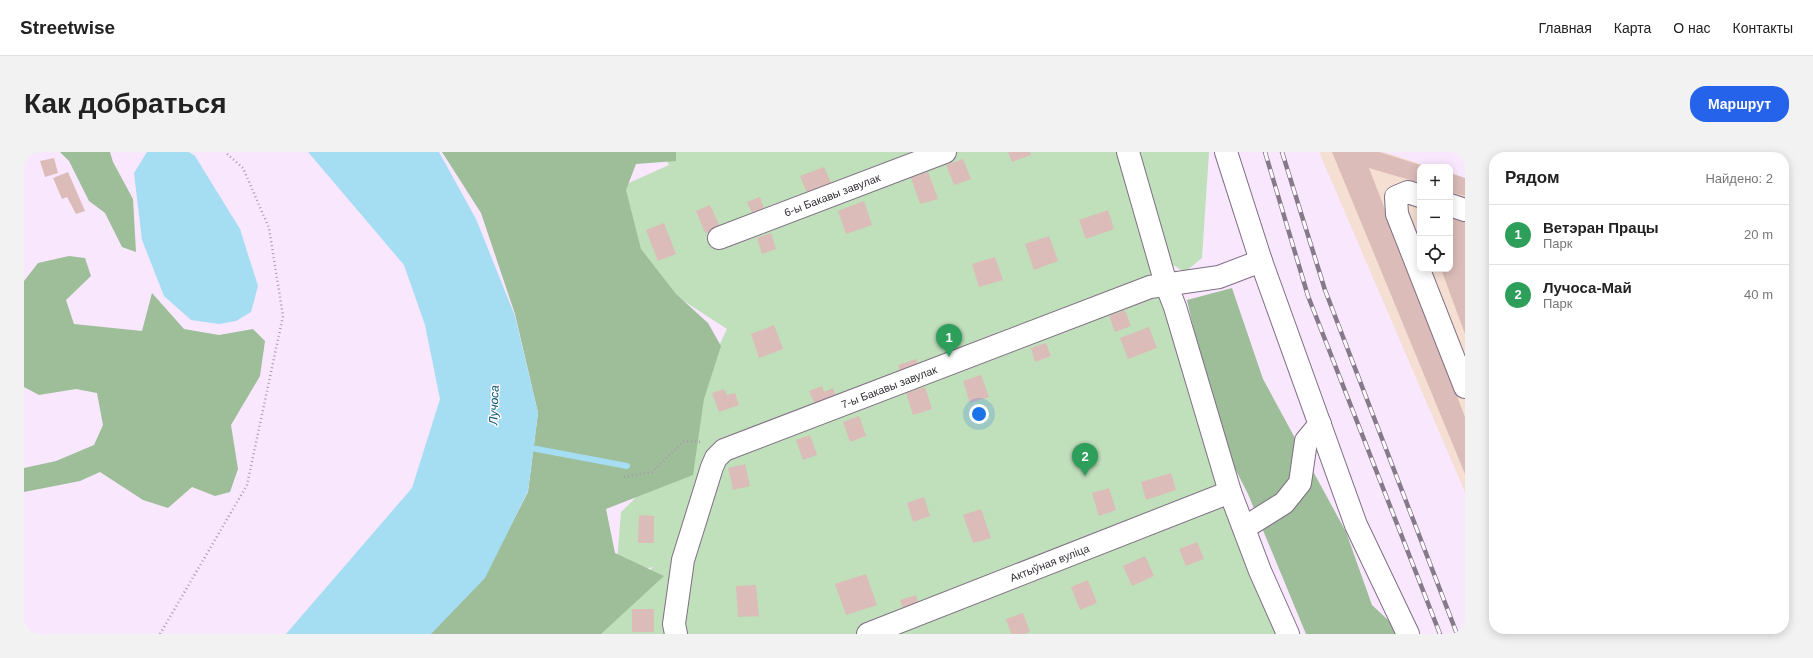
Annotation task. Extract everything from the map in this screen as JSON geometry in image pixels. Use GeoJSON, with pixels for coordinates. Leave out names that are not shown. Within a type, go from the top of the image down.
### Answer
{"type":"FeatureCollection","features":[{"type":"Feature","properties":{"kind":"street","name":"6-ы Бакавы завулак"},"geometry":{"type":"LineString","coordinates":[[719,238],[944,152]]}},
{"type":"Feature","properties":{"kind":"street"},"geometry":{"type":"LineString","coordinates":[[1128,152],[1166,284],[1177,314],[1230,492],[1260,571],[1288,634]]}},
{"type":"Feature","properties":{"kind":"street"},"geometry":{"type":"LineString","coordinates":[[1226,152],[1261,261],[1356,524],[1408,634]]}},
{"type":"Feature","properties":{"kind":"street"},"geometry":{"type":"LineString","coordinates":[[1417,195],[1408,192],[1396,197],[1397,214],[1465,387]]}},
{"type":"Feature","properties":{"kind":"street"},"geometry":{"type":"LineString","coordinates":[[1453,206],[1465,210]]}},
{"type":"Feature","properties":{"kind":"street","name":"7-ы Бакавы завулак"},"geometry":{"type":"LineString","coordinates":[[724,450],[1150,287],[1219,277],[1261,261]]}},
{"type":"Feature","properties":{"kind":"street"},"geometry":{"type":"LineString","coordinates":[[1244,528],[1284,503],[1300,483],[1306,441],[1320,424]]}},
{"type":"Feature","properties":{"kind":"street"},"geometry":{"type":"LineString","coordinates":[[676,634],[674,624],[683,560],[712,467],[716,458],[724,450]]}},
{"type":"Feature","properties":{"kind":"street","name":"Актыўная вуліца"},"geometry":{"type":"LineString","coordinates":[[868,634],[1230,492]]}},
{"type":"Feature","properties":{"kind":"path"},"geometry":{"type":"LineString","coordinates":[[160,634],[247,486],[283,316],[270,228],[243,168],[225,152]]}},
{"type":"Feature","properties":{"kind":"path"},"geometry":{"type":"LineString","coordinates":[[624,477],[652,472],[684,441],[716,444],[724,450]]}},
{"type":"Feature","properties":{"kind":"shaded area"},"geometry":{"type":"Polygon","coordinates":[[[1319,152],[1384,152],[1421,164],[1417,164],[1417,272],[1453,272],[1453,174],[1465,178],[1465,492],[1319,152]]]}},
{"type":"Feature","properties":{"kind":"green space"},"geometry":{"type":"Polygon","coordinates":[[[60,152],[110,152],[113,162],[133,199],[136,252],[122,247],[105,213],[89,201],[69,161],[60,152]]]}},
{"type":"Feature","properties":{"kind":"green space"},"geometry":{"type":"Polygon","coordinates":[[[442,152],[676,152],[676,161],[636,164],[626,190],[641,249],[676,294],[708,323],[721,346],[704,399],[693,475],[606,509],[615,553],[664,576],[601,634],[430,634],[484,578],[528,492],[538,413],[515,314],[481,213],[442,152]]]}},
{"type":"Feature","properties":{"kind":"green space"},"geometry":{"type":"Polygon","coordinates":[[[662,152],[1117,152],[1195,395],[1282,634],[598,634],[653,567],[616,575],[621,512],[688,447],[700,385],[727,329],[653,281],[613,190],[669,165],[662,152]]]}},
{"type":"Feature","properties":{"kind":"green space"},"geometry":{"type":"Polygon","coordinates":[[[1133,152],[1209,152],[1202,258],[1185,272],[1168,262],[1133,152]]]}},
{"type":"Feature","properties":{"kind":"green space"},"geometry":{"type":"Polygon","coordinates":[[[69,256],[85,258],[91,276],[66,300],[74,324],[142,331],[152,293],[184,329],[219,335],[253,329],[265,341],[260,376],[231,425],[238,469],[230,492],[215,496],[192,487],[168,508],[143,500],[100,472],[80,481],[24,492],[24,468],[56,461],[94,445],[103,425],[97,393],[76,389],[39,395],[24,387],[24,281],[38,263],[69,256]]]}},
{"type":"Feature","properties":{"kind":"green space"},"geometry":{"type":"Polygon","coordinates":[[[1232,288],[1263,379],[1346,532],[1372,605],[1403,634],[1306,634],[1248,494],[1217,433],[1187,300],[1232,288]]]}},
{"type":"Feature","properties":{"kind":"water"},"geometry":{"type":"Polygon","coordinates":[[[147,152],[189,152],[195,156],[240,229],[258,286],[251,312],[236,321],[219,324],[191,320],[164,296],[142,240],[134,173],[147,152]]]}},
{"type":"Feature","properties":{"kind":"water","name":"Лучоса"},"geometry":{"type":"Polygon","coordinates":[[[308,152],[439,152],[476,219],[515,316],[538,413],[528,491],[485,578],[431,634],[286,634],[412,488],[440,399],[425,325],[404,265],[308,152]]]}},
{"type":"Feature","properties":{"kind":"building"},"geometry":{"type":"Polygon","coordinates":[[[1008,152],[1030,152],[1031,155],[1012,162],[1008,152]]]}},
{"type":"Feature","properties":{"kind":"building"},"geometry":{"type":"Polygon","coordinates":[[[1332,152],[1379,152],[1417,164],[1417,182],[1369,168],[1465,417],[1465,474],[1332,152]]]}},
{"type":"Feature","properties":{"kind":"building"},"geometry":{"type":"Polygon","coordinates":[[[54,158],[58,173],[45,177],[40,161],[54,158]]]}},
{"type":"Feature","properties":{"kind":"building"},"geometry":{"type":"Polygon","coordinates":[[[963,159],[971,179],[954,185],[946,165],[963,159]]]}},
{"type":"Feature","properties":{"kind":"building"},"geometry":{"type":"Polygon","coordinates":[[[824,167],[832,185],[808,195],[800,176],[824,167]]]}},
{"type":"Feature","properties":{"kind":"building"},"geometry":{"type":"Polygon","coordinates":[[[68,172],[85,211],[76,214],[67,197],[62,199],[53,178],[68,172]]]}},
{"type":"Feature","properties":{"kind":"building"},"geometry":{"type":"Polygon","coordinates":[[[928,172],[938,199],[920,204],[911,178],[928,172]]]}},
{"type":"Feature","properties":{"kind":"building"},"geometry":{"type":"Polygon","coordinates":[[[1453,174],[1465,178],[1465,196],[1453,193],[1453,174]]]}},
{"type":"Feature","properties":{"kind":"building"},"geometry":{"type":"Polygon","coordinates":[[[760,197],[764,208],[752,213],[747,202],[760,197]]]}},
{"type":"Feature","properties":{"kind":"building"},"geometry":{"type":"Polygon","coordinates":[[[864,201],[872,225],[846,234],[838,211],[864,201]]]}},
{"type":"Feature","properties":{"kind":"building"},"geometry":{"type":"Polygon","coordinates":[[[710,205],[720,227],[705,233],[696,211],[710,205]]]}},
{"type":"Feature","properties":{"kind":"building"},"geometry":{"type":"Polygon","coordinates":[[[1108,210],[1114,229],[1086,239],[1079,220],[1108,210]]]}},
{"type":"Feature","properties":{"kind":"building"},"geometry":{"type":"Polygon","coordinates":[[[1453,216],[1465,218],[1465,334],[1442,272],[1453,272],[1453,216]]]}},
{"type":"Feature","properties":{"kind":"building"},"geometry":{"type":"Polygon","coordinates":[[[664,223],[676,254],[658,261],[646,230],[664,223]]]}},
{"type":"Feature","properties":{"kind":"building"},"geometry":{"type":"Polygon","coordinates":[[[771,233],[776,249],[762,254],[757,238],[771,233]]]}},
{"type":"Feature","properties":{"kind":"building"},"geometry":{"type":"Polygon","coordinates":[[[1049,236],[1058,261],[1034,270],[1025,244],[1049,236]]]}},
{"type":"Feature","properties":{"kind":"building"},"geometry":{"type":"Polygon","coordinates":[[[995,257],[1003,280],[979,287],[972,264],[995,257]]]}},
{"type":"Feature","properties":{"kind":"building"},"geometry":{"type":"Polygon","coordinates":[[[1125,310],[1131,326],[1115,332],[1109,316],[1125,310]]]}},
{"type":"Feature","properties":{"kind":"building"},"geometry":{"type":"Polygon","coordinates":[[[774,325],[783,349],[759,358],[751,334],[774,325]]]}},
{"type":"Feature","properties":{"kind":"building"},"geometry":{"type":"Polygon","coordinates":[[[1149,327],[1157,348],[1128,359],[1120,338],[1149,327]]]}},
{"type":"Feature","properties":{"kind":"building"},"geometry":{"type":"Polygon","coordinates":[[[1046,343],[1051,356],[1035,362],[1031,348],[1046,343]]]}},
{"type":"Feature","properties":{"kind":"building"},"geometry":{"type":"Polygon","coordinates":[[[916,359],[919,369],[901,376],[898,365],[916,359]]]}},
{"type":"Feature","properties":{"kind":"building"},"geometry":{"type":"Polygon","coordinates":[[[981,375],[989,397],[970,403],[963,381],[981,375]]]}},
{"type":"Feature","properties":{"kind":"building"},"geometry":{"type":"Polygon","coordinates":[[[822,386],[824,392],[833,388],[837,400],[816,407],[809,391],[822,386]]]}},
{"type":"Feature","properties":{"kind":"building"},"geometry":{"type":"Polygon","coordinates":[[[925,387],[932,409],[913,415],[906,393],[925,387]]]}},
{"type":"Feature","properties":{"kind":"building"},"geometry":{"type":"Polygon","coordinates":[[[724,389],[727,395],[735,393],[739,405],[719,412],[712,393],[724,389]]]}},
{"type":"Feature","properties":{"kind":"building"},"geometry":{"type":"Polygon","coordinates":[[[859,416],[866,436],[850,442],[843,422],[859,416]]]}},
{"type":"Feature","properties":{"kind":"building"},"geometry":{"type":"Polygon","coordinates":[[[810,435],[817,455],[803,460],[796,440],[810,435]]]}},
{"type":"Feature","properties":{"kind":"building"},"geometry":{"type":"Polygon","coordinates":[[[745,464],[750,486],[733,490],[728,468],[745,464]]]}},
{"type":"Feature","properties":{"kind":"building"},"geometry":{"type":"Polygon","coordinates":[[[1171,473],[1176,490],[1146,500],[1141,482],[1171,473]]]}},
{"type":"Feature","properties":{"kind":"building"},"geometry":{"type":"Polygon","coordinates":[[[1109,488],[1116,510],[1099,516],[1092,493],[1109,488]]]}},
{"type":"Feature","properties":{"kind":"building"},"geometry":{"type":"Polygon","coordinates":[[[924,497],[930,516],[913,522],[907,503],[924,497]]]}},
{"type":"Feature","properties":{"kind":"building"},"geometry":{"type":"Polygon","coordinates":[[[981,509],[991,538],[973,543],[963,515],[981,509]]]}},
{"type":"Feature","properties":{"kind":"building"},"geometry":{"type":"Polygon","coordinates":[[[639,515],[654,516],[654,543],[638,543],[639,515]]]}},
{"type":"Feature","properties":{"kind":"building"},"geometry":{"type":"Polygon","coordinates":[[[1197,542],[1204,559],[1186,566],[1179,549],[1197,542]]]}},
{"type":"Feature","properties":{"kind":"building"},"geometry":{"type":"Polygon","coordinates":[[[1145,556],[1154,576],[1132,586],[1123,566],[1145,556]]]}},
{"type":"Feature","properties":{"kind":"building"},"geometry":{"type":"Polygon","coordinates":[[[866,574],[877,605],[846,615],[835,584],[866,574]]]}},
{"type":"Feature","properties":{"kind":"building"},"geometry":{"type":"Polygon","coordinates":[[[1088,580],[1097,603],[1080,610],[1071,587],[1088,580]]]}},
{"type":"Feature","properties":{"kind":"building"},"geometry":{"type":"Polygon","coordinates":[[[756,585],[759,616],[738,617],[736,586],[756,585]]]}},
{"type":"Feature","properties":{"kind":"building"},"geometry":{"type":"Polygon","coordinates":[[[916,595],[920,611],[905,615],[900,600],[916,595]]]}},
{"type":"Feature","properties":{"kind":"building"},"geometry":{"type":"Polygon","coordinates":[[[632,609],[654,609],[654,632],[632,632],[632,609]]]}},
{"type":"Feature","properties":{"kind":"building"},"geometry":{"type":"Polygon","coordinates":[[[1023,613],[1030,632],[1024,634],[1011,634],[1006,619],[1023,613]]]}},
{"type":"Feature","properties":{"kind":"waterway"},"geometry":{"type":"LineString","coordinates":[[526,447],[627,466]]}},
{"type":"Feature","properties":{"kind":"railway"},"geometry":{"type":"LineString","coordinates":[[1265,152],[1308,296],[1440,634]]}},
{"type":"Feature","properties":{"kind":"railway"},"geometry":{"type":"LineString","coordinates":[[1282,152],[1325,290],[1457,634]]}},
{"type":"Feature","properties":{"kind":"place","name":"Ветэран Працы"},"geometry":{"type":"Point","coordinates":[949,357]}},
{"type":"Feature","properties":{"kind":"place","name":"Лучоса-Май"},"geometry":{"type":"Point","coordinates":[1085,476]}}]}
